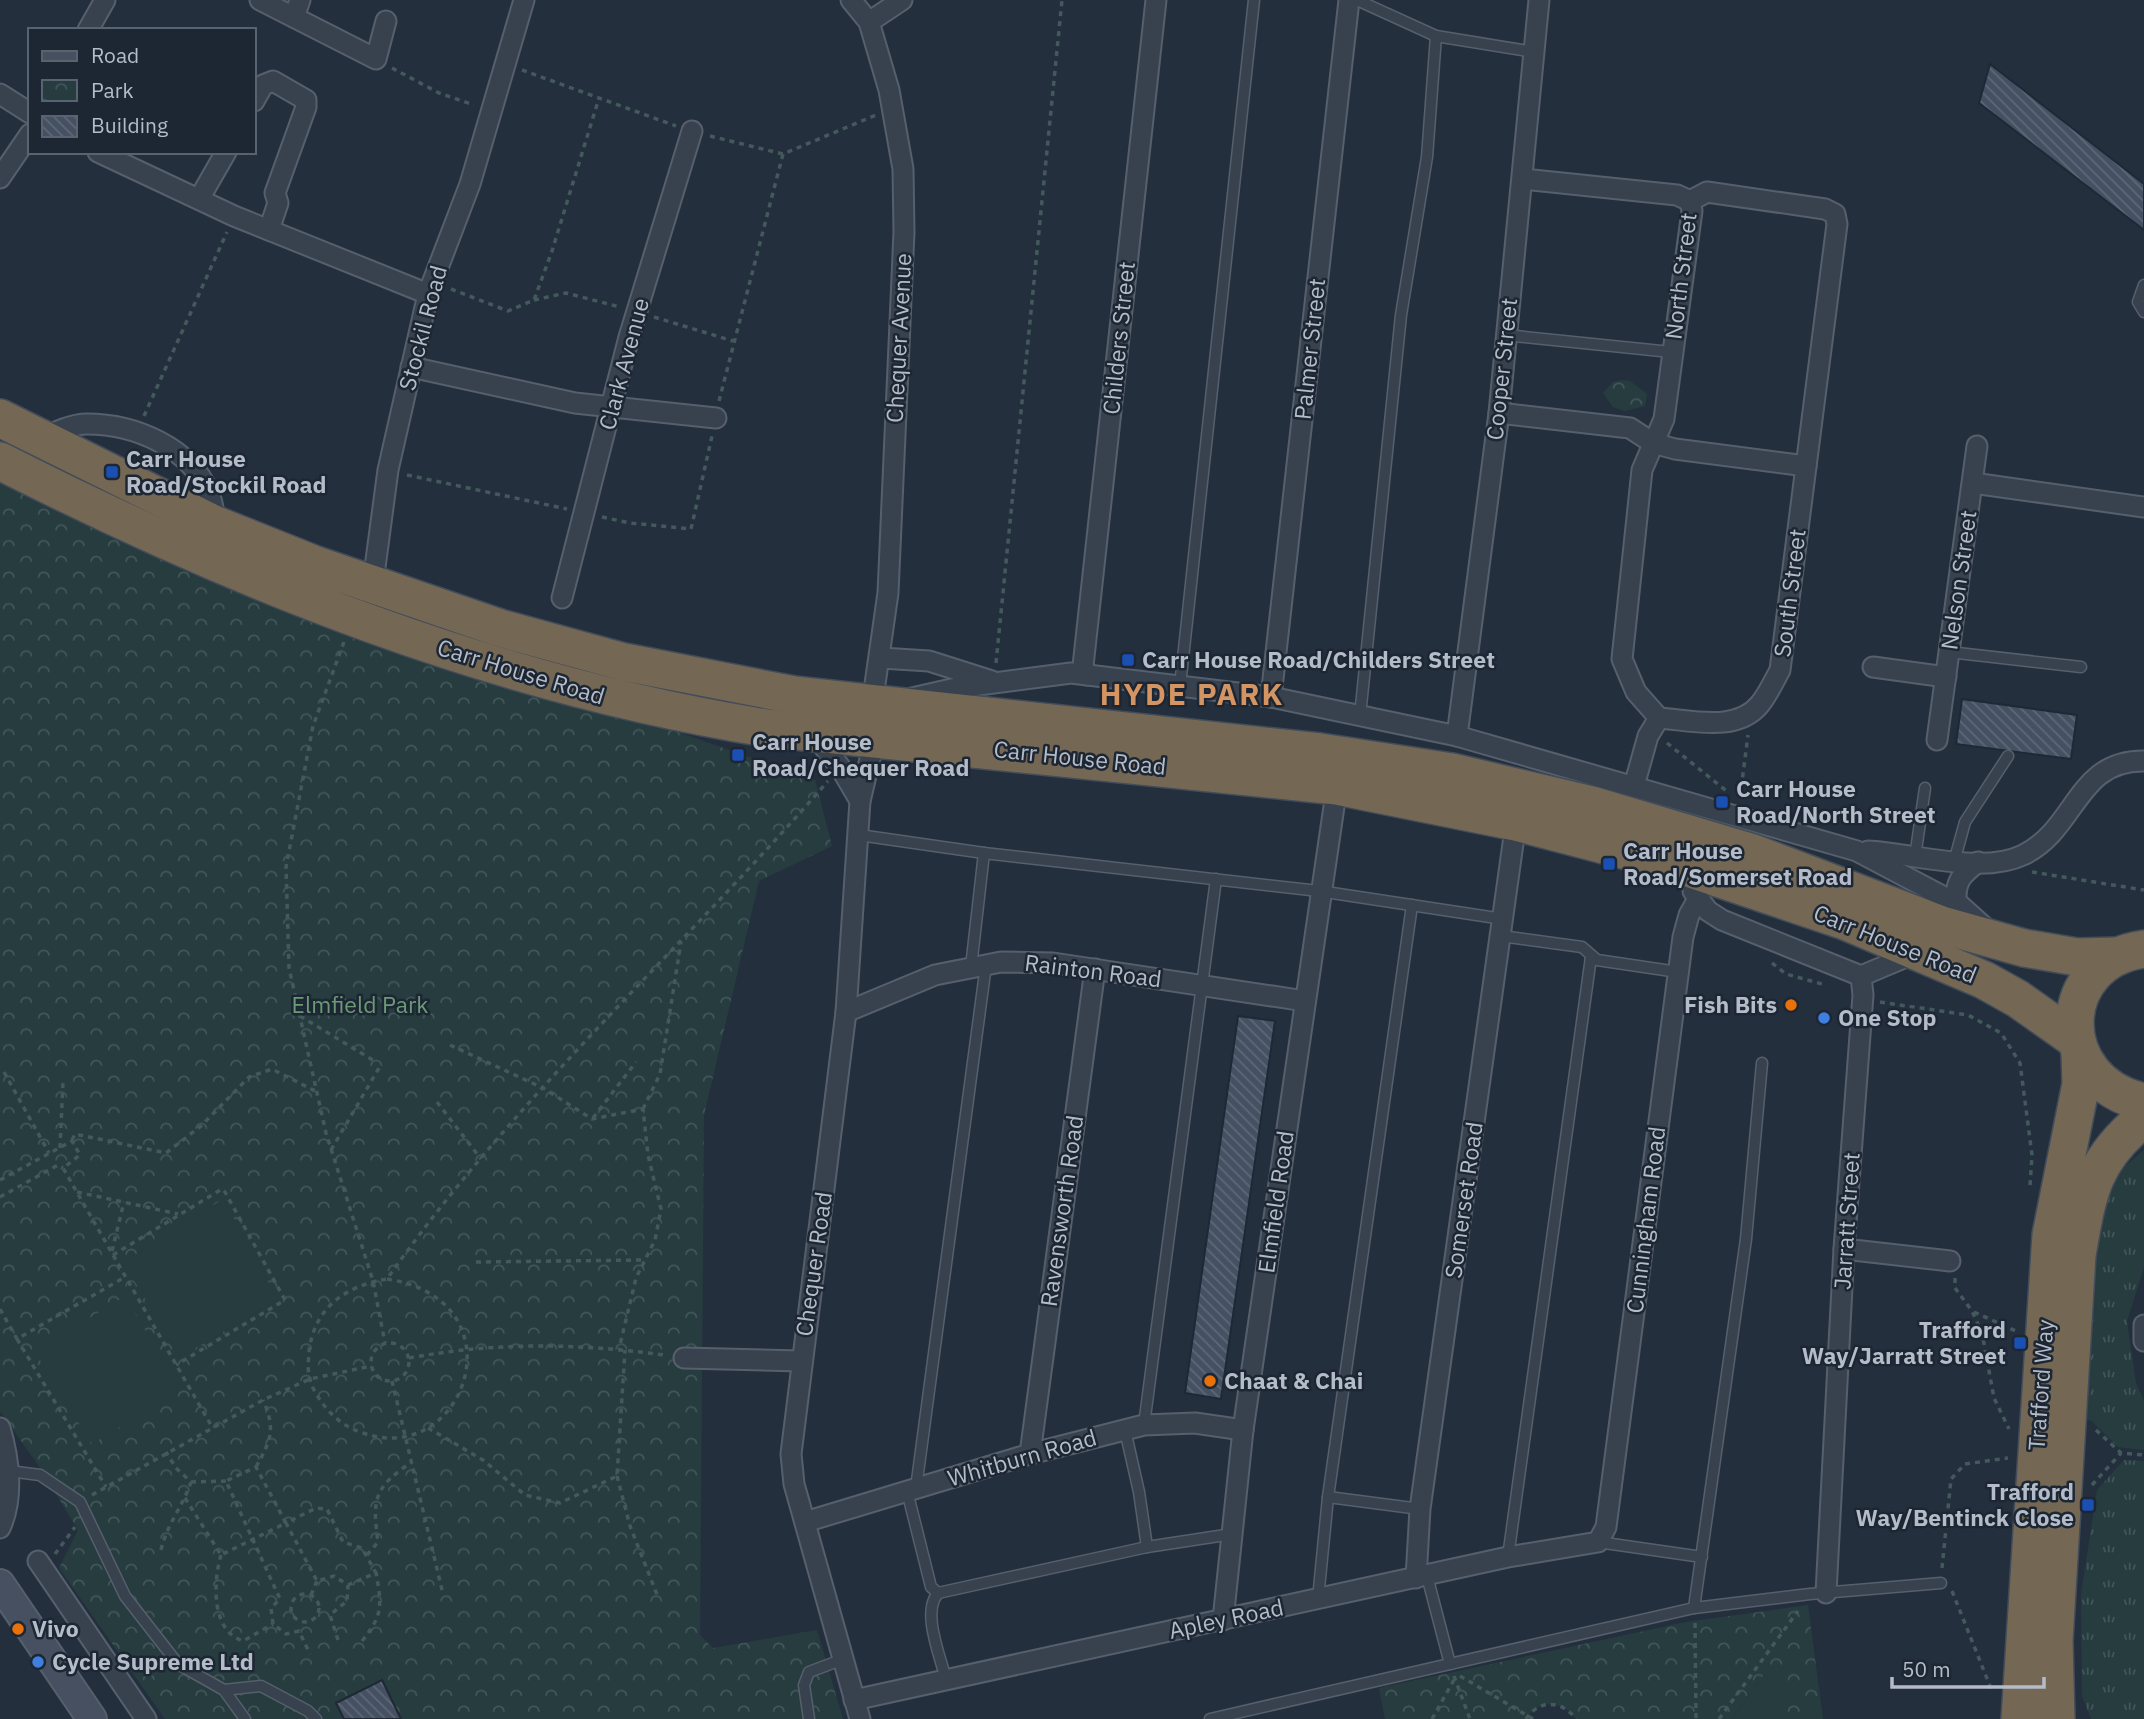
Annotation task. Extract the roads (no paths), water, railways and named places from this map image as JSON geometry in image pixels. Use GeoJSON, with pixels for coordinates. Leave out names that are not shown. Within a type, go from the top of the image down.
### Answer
{"type":"FeatureCollection","features":[{"type":"Feature","properties":{"kind":"highway","name":"Carr House Road"},"geometry":{"type":"LineString","coordinates":[[0,418],[216,525],[372,585],[499,628],[624,662],[794,695],[1320,752],[1452,772],[1592,805],[1754,853],[1942,925],[2001,942],[2077,957],[2133,948]]}},
{"type":"Feature","properties":{"kind":"highway","name":"Carr House Road"},"geometry":{"type":"LineString","coordinates":[[0,461],[118,519],[360,620],[581,691],[671,713],[812,732],[1337,786],[1516,822],[1673,863],[1767,892],[1919,952],[2018,999],[2078,1047],[2096,1079],[2124,1097],[2144,1102]]}},
{"type":"Feature","properties":{"kind":"highway","name":"Trafford Way"},"geometry":{"type":"LineString","coordinates":[[2013,1714],[2051,1235],[2081,1084],[2075,1018],[2085,987],[2100,968],[2133,948]]}},
{"type":"Feature","properties":{"kind":"highway","name":"Trafford Way"},"geometry":{"type":"LineString","coordinates":[[2056,1719],[2054,1641],[2077,1255],[2084,1210],[2099,1164],[2144,1118]]}},
{"type":"Feature","properties":{"kind":"street"},"geometry":{"type":"LineString","coordinates":[[90,28],[105,0]]}},
{"type":"Feature","properties":{"kind":"street"},"geometry":{"type":"LineString","coordinates":[[260,0],[297,9],[376,59],[386,21]]}},
{"type":"Feature","properties":{"kind":"street","name":"Stockil Road"},"geometry":{"type":"LineString","coordinates":[[360,620],[372,585],[388,470],[430,288],[470,184],[524,0]]}},
{"type":"Feature","properties":{"kind":"street","name":"Chequer Avenue"},"geometry":{"type":"LineString","coordinates":[[851,0],[869,22],[892,109],[903,169],[904,232],[888,593],[881,658],[874,691],[876,704]]}},
{"type":"Feature","properties":{"kind":"street"},"geometry":{"type":"LineString","coordinates":[[869,22],[902,0]]}},
{"type":"Feature","properties":{"kind":"street","name":"Childers Street"},"geometry":{"type":"LineString","coordinates":[[1087,675],[1083,666],[1156,0]]}},
{"type":"Feature","properties":{"kind":"street","name":"Palmer Street"},"geometry":{"type":"LineString","coordinates":[[1270,697],[1349,0]]}},
{"type":"Feature","properties":{"kind":"street","name":"Cooper Street"},"geometry":{"type":"LineString","coordinates":[[1457,736],[1499,413],[1504,335],[1523,179],[1539,0]]}},
{"type":"Feature","properties":{"kind":"street"},"geometry":{"type":"LineString","coordinates":[[256,97],[262,85],[273,81],[306,100],[306,107],[275,193],[278,203],[269,230]]}},
{"type":"Feature","properties":{"kind":"street"},"geometry":{"type":"LineString","coordinates":[[0,94],[28,112]]}},
{"type":"Feature","properties":{"kind":"street","name":"Clark Avenue"},"geometry":{"type":"LineString","coordinates":[[562,598],[629,337],[692,131]]}},
{"type":"Feature","properties":{"kind":"street"},"geometry":{"type":"LineString","coordinates":[[0,178],[28,137]]}},
{"type":"Feature","properties":{"kind":"street"},"geometry":{"type":"LineString","coordinates":[[102,154],[234,216],[430,288]]}},
{"type":"Feature","properties":{"kind":"street"},"geometry":{"type":"LineString","coordinates":[[199,200],[225,154]]}},
{"type":"Feature","properties":{"kind":"street","name":"North Street"},"geometry":{"type":"LineString","coordinates":[[1523,179],[1677,195],[1690,201],[1692,211],[1679,322],[1671,352],[1664,419],[1642,470],[1622,659],[1636,692],[1655,724]]}},
{"type":"Feature","properties":{"kind":"street","name":"South Street"},"geometry":{"type":"LineString","coordinates":[[1655,724],[1730,721],[1751,712],[1760,704],[1780,670],[1838,224],[1835,214],[1825,209],[1707,192],[1690,201]]}},
{"type":"Feature","properties":{"kind":"street"},"geometry":{"type":"LineString","coordinates":[[411,367],[575,404],[613,405],[716,418]]}},
{"type":"Feature","properties":{"kind":"street"},"geometry":{"type":"LineString","coordinates":[[1499,413],[1630,428],[1653,443],[1675,449],[1807,466]]}},
{"type":"Feature","properties":{"kind":"street"},"geometry":{"type":"LineString","coordinates":[[40,440],[57,431],[86,424],[138,431],[181,454],[209,492],[216,525]]}},
{"type":"Feature","properties":{"kind":"street","name":"Nelson Street"},"geometry":{"type":"LineString","coordinates":[[1937,740],[1978,446]]}},
{"type":"Feature","properties":{"kind":"street","name":"Nelson Street"},"geometry":{"type":"LineString","coordinates":[[1973,483],[2144,508]]}},
{"type":"Feature","properties":{"kind":"street"},"geometry":{"type":"LineString","coordinates":[[881,658],[929,661],[994,682]]}},
{"type":"Feature","properties":{"kind":"street","name":"Nelson Street"},"geometry":{"type":"LineString","coordinates":[[1873,667],[1946,677]]}},
{"type":"Feature","properties":{"kind":"street"},"geometry":{"type":"LineString","coordinates":[[876,704],[994,682],[1056,674],[1087,675],[1270,697],[1457,736],[1857,851],[1954,862],[2023,856],[2064,821],[2092,778],[2109,766],[2127,760],[2144,761]]}},
{"type":"Feature","properties":{"kind":"street"},"geometry":{"type":"LineString","coordinates":[[1634,786],[1655,724]]}},
{"type":"Feature","properties":{"kind":"street"},"geometry":{"type":"LineString","coordinates":[[812,732],[840,767],[860,801]]}},
{"type":"Feature","properties":{"kind":"street","name":"Chequer Road"},"geometry":{"type":"LineString","coordinates":[[857,1710],[794,1484],[791,1454],[800,1361],[846,1012],[860,801],[875,738]]}},
{"type":"Feature","properties":{"kind":"street","name":"Elmfield Road"},"geometry":{"type":"LineString","coordinates":[[1223,1620],[1243,1430],[1306,1001],[1319,891],[1337,786]]}},
{"type":"Feature","properties":{"kind":"street","name":"Somerset Road"},"geometry":{"type":"LineString","coordinates":[[1421,1577],[1420,1509],[1516,822]]}},
{"type":"Feature","properties":{"kind":"street"},"geometry":{"type":"LineString","coordinates":[[1857,851],[1956,903],[2001,942]]}},
{"type":"Feature","properties":{"kind":"street"},"geometry":{"type":"LineString","coordinates":[[1956,903],[1955,886],[1960,876],[1978,862]]}},
{"type":"Feature","properties":{"kind":"street"},"geometry":{"type":"LineString","coordinates":[[1673,863],[1708,911],[1862,986],[1919,952]]}},
{"type":"Feature","properties":{"kind":"street","name":"Cunningham Road"},"geometry":{"type":"LineString","coordinates":[[1598,1542],[1606,1527],[1678,972],[1689,915],[1698,899]]}},
{"type":"Feature","properties":{"kind":"street","name":"Rainton Road"},"geometry":{"type":"LineString","coordinates":[[846,1012],[935,975],[978,965],[1027,961],[1306,1001]]}},
{"type":"Feature","properties":{"kind":"street","name":"Ravensworth Road"},"geometry":{"type":"LineString","coordinates":[[1030,1454],[1095,969]]}},
{"type":"Feature","properties":{"kind":"street","name":"Jarratt Street"},"geometry":{"type":"LineString","coordinates":[[1818,1593],[1862,986]]}},
{"type":"Feature","properties":{"kind":"street"},"geometry":{"type":"LineString","coordinates":[[1844,1249],[1950,1261]]}},
{"type":"Feature","properties":{"kind":"street"},"geometry":{"type":"LineString","coordinates":[[2144,1325],[2144,1341]]}},
{"type":"Feature","properties":{"kind":"street"},"geometry":{"type":"LineString","coordinates":[[684,1358],[800,1361]]}},
{"type":"Feature","properties":{"kind":"street","name":"Whitburn Road"},"geometry":{"type":"LineString","coordinates":[[805,1522],[1030,1454],[1144,1425],[1195,1423],[1243,1430]]}},
{"type":"Feature","properties":{"kind":"street"},"geometry":{"type":"LineString","coordinates":[[0,1427],[9,1471],[4,1519],[0,1528]]}},
{"type":"Feature","properties":{"kind":"street","name":"Apley Road"},"geometry":{"type":"LineString","coordinates":[[857,1710],[946,1681],[1508,1557],[1598,1542]]}},
{"type":"Feature","properties":{"kind":"street"},"geometry":{"type":"LineString","coordinates":[[38,1561],[146,1719]]}},
{"type":"Feature","properties":{"kind":"street"},"geometry":{"type":"LineString","coordinates":[[0,1584],[84,1714]]}},
{"type":"Feature","properties":{"kind":"lane"},"geometry":{"type":"LineString","coordinates":[[1180,686],[1254,0]]}},
{"type":"Feature","properties":{"kind":"lane"},"geometry":{"type":"LineString","coordinates":[[1357,0],[1436,36],[1534,52]]}},
{"type":"Feature","properties":{"kind":"lane"},"geometry":{"type":"LineString","coordinates":[[1360,716],[1401,315],[1427,157],[1436,36]]}},
{"type":"Feature","properties":{"kind":"lane"},"geometry":{"type":"LineString","coordinates":[[2144,285],[2138,302],[2144,312]]}},
{"type":"Feature","properties":{"kind":"lane","name":"North Street"},"geometry":{"type":"LineString","coordinates":[[1504,335],[1671,352]]}},
{"type":"Feature","properties":{"kind":"lane"},"geometry":{"type":"LineString","coordinates":[[1949,652],[2081,667]]}},
{"type":"Feature","properties":{"kind":"lane"},"geometry":{"type":"LineString","coordinates":[[1954,862],[1965,822],[2008,756]]}},
{"type":"Feature","properties":{"kind":"lane"},"geometry":{"type":"LineString","coordinates":[[1915,857],[1924,788]]}},
{"type":"Feature","properties":{"kind":"lane"},"geometry":{"type":"LineString","coordinates":[[859,835],[984,853],[1319,891],[1412,905],[1582,947],[1591,957],[1678,972]]}},
{"type":"Feature","properties":{"kind":"lane"},"geometry":{"type":"LineString","coordinates":[[938,1593],[932,1587],[911,1490],[978,965],[984,853]]}},
{"type":"Feature","properties":{"kind":"lane"},"geometry":{"type":"LineString","coordinates":[[1144,1425],[1216,879]]}},
{"type":"Feature","properties":{"kind":"lane"},"geometry":{"type":"LineString","coordinates":[[1318,1599],[1328,1497],[1412,905]]}},
{"type":"Feature","properties":{"kind":"lane"},"geometry":{"type":"LineString","coordinates":[[1508,1557],[1591,957]]}},
{"type":"Feature","properties":{"kind":"lane"},"geometry":{"type":"LineString","coordinates":[[1695,1608],[1746,1239],[1762,1063]]}},
{"type":"Feature","properties":{"kind":"lane"},"geometry":{"type":"LineString","coordinates":[[1125,1430],[1139,1492],[1147,1547]]}},
{"type":"Feature","properties":{"kind":"lane"},"geometry":{"type":"LineString","coordinates":[[9,1471],[40,1475],[80,1502],[125,1596],[178,1664],[223,1690],[245,1719]]}},
{"type":"Feature","properties":{"kind":"lane"},"geometry":{"type":"LineString","coordinates":[[1328,1497],[1420,1509]]}},
{"type":"Feature","properties":{"kind":"lane"},"geometry":{"type":"LineString","coordinates":[[946,1681],[930,1612],[933,1599],[938,1593],[1147,1547],[1232,1534]]}},
{"type":"Feature","properties":{"kind":"lane"},"geometry":{"type":"LineString","coordinates":[[1598,1542],[1702,1557]]}},
{"type":"Feature","properties":{"kind":"lane"},"geometry":{"type":"LineString","coordinates":[[1421,1577],[1450,1664]]}},
{"type":"Feature","properties":{"kind":"lane"},"geometry":{"type":"LineString","coordinates":[[1210,1719],[1695,1608],[1818,1593],[1941,1583]]}},
{"type":"Feature","properties":{"kind":"lane"},"geometry":{"type":"LineString","coordinates":[[809,1719],[804,1685],[809,1672],[841,1660]]}},
{"type":"Feature","properties":{"kind":"lane"},"geometry":{"type":"LineString","coordinates":[[223,1690],[261,1686],[308,1711],[316,1719]]}},
{"type":"Feature","properties":{"kind":"place","name":"Carr House Road/Stockil Road"},"geometry":{"type":"Point","coordinates":[112,472]}},
{"type":"Feature","properties":{"kind":"place","name":"Carr House Road/Childers Street"},"geometry":{"type":"Point","coordinates":[1128,660]}},
{"type":"Feature","properties":{"kind":"place","name":"Carr House Road/Chequer Road"},"geometry":{"type":"Point","coordinates":[738,755]}},
{"type":"Feature","properties":{"kind":"place","name":"Carr House Road/North Street"},"geometry":{"type":"Point","coordinates":[1722,802]}},
{"type":"Feature","properties":{"kind":"place","name":"Carr House Road/Somerset Road"},"geometry":{"type":"Point","coordinates":[1609,864]}},
{"type":"Feature","properties":{"kind":"place","name":"Fish Bits"},"geometry":{"type":"Point","coordinates":[1791,1005]}},
{"type":"Feature","properties":{"kind":"place","name":"One Stop"},"geometry":{"type":"Point","coordinates":[1824,1018]}},
{"type":"Feature","properties":{"kind":"place","name":"Trafford Way/Jarratt Street"},"geometry":{"type":"Point","coordinates":[2020,1343]}},
{"type":"Feature","properties":{"kind":"place","name":"Chaat & Chai"},"geometry":{"type":"Point","coordinates":[1210,1381]}},
{"type":"Feature","properties":{"kind":"place","name":"Trafford Way/Bentinck Close"},"geometry":{"type":"Point","coordinates":[2088,1505]}},
{"type":"Feature","properties":{"kind":"place","name":"Vivo"},"geometry":{"type":"Point","coordinates":[18,1629]}},
{"type":"Feature","properties":{"kind":"place","name":"Cycle Supreme Ltd"},"geometry":{"type":"Point","coordinates":[38,1662]}},
{"type":"Feature","properties":{"kind":"district","name":"HYDE PARK"},"geometry":{"type":"Point","coordinates":[1192,695]}},
{"type":"Feature","properties":{"kind":"park label","name":"Elmfield Park"},"geometry":{"type":"Point","coordinates":[360,1005]}}]}
